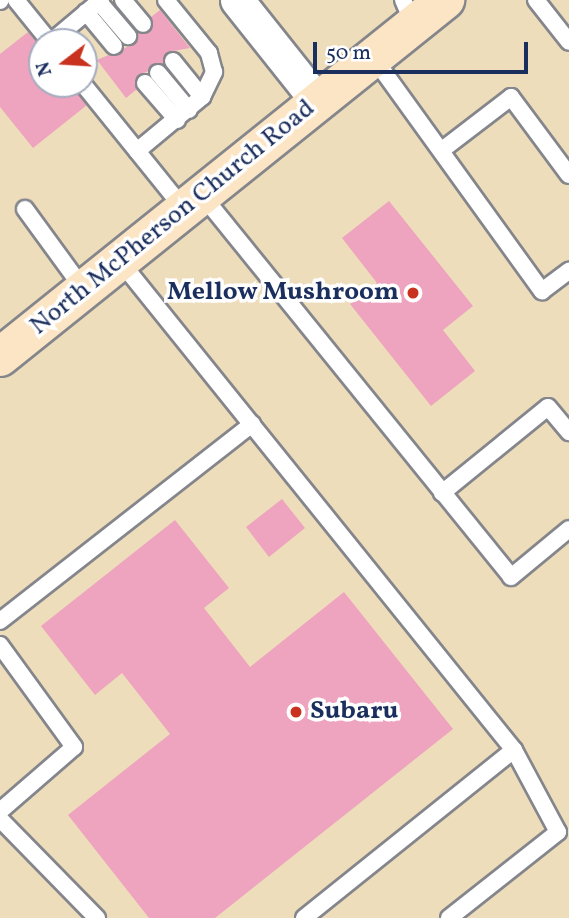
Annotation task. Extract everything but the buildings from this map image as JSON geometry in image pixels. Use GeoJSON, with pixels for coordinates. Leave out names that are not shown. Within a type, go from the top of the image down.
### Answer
{"type":"FeatureCollection","features":[{"type":"Feature","properties":{"kind":"main road","name":"North McPherson Church Road"},"geometry":{"type":"LineString","coordinates":[[0,357],[373,57],[408,12],[444,0]]}},
{"type":"Feature","properties":{"kind":"street"},"geometry":{"type":"LineString","coordinates":[[237,0],[318,102]]}},
{"type":"Feature","properties":{"kind":"lane"},"geometry":{"type":"LineString","coordinates":[[16,0],[39,28]]}},
{"type":"Feature","properties":{"kind":"lane"},"geometry":{"type":"LineString","coordinates":[[123,0],[143,24]]}},
{"type":"Feature","properties":{"kind":"lane"},"geometry":{"type":"LineString","coordinates":[[137,151],[202,97],[214,72],[209,53],[166,0]]}},
{"type":"Feature","properties":{"kind":"lane"},"geometry":{"type":"LineString","coordinates":[[536,0],[569,42]]}},
{"type":"Feature","properties":{"kind":"lane"},"geometry":{"type":"LineString","coordinates":[[67,28],[100,1],[128,36]]}},
{"type":"Feature","properties":{"kind":"lane"},"geometry":{"type":"LineString","coordinates":[[86,12],[114,46]]}},
{"type":"Feature","properties":{"kind":"lane"},"geometry":{"type":"LineString","coordinates":[[373,57],[542,291],[569,271]]}},
{"type":"Feature","properties":{"kind":"lane"},"geometry":{"type":"LineString","coordinates":[[173,61],[202,97]]}},
{"type":"Feature","properties":{"kind":"lane"},"geometry":{"type":"LineString","coordinates":[[152,78],[183,115]]}},
{"type":"Feature","properties":{"kind":"lane"},"geometry":{"type":"LineString","coordinates":[[442,150],[511,97],[569,175]]}},
{"type":"Feature","properties":{"kind":"lane"},"geometry":{"type":"LineString","coordinates":[[94,98],[137,151],[193,202],[511,577],[569,529]]}},
{"type":"Feature","properties":{"kind":"lane"},"geometry":{"type":"LineString","coordinates":[[25,209],[84,290]]}},
{"type":"Feature","properties":{"kind":"lane"},"geometry":{"type":"LineString","coordinates":[[120,261],[514,750],[558,832],[449,918]]}},
{"type":"Feature","properties":{"kind":"lane"},"geometry":{"type":"LineString","coordinates":[[442,493],[548,407],[569,432]]}},
{"type":"Feature","properties":{"kind":"lane"},"geometry":{"type":"LineString","coordinates":[[0,621],[253,424]]}},
{"type":"Feature","properties":{"kind":"lane"},"geometry":{"type":"LineString","coordinates":[[0,645],[74,747],[0,811]]}},
{"type":"Feature","properties":{"kind":"lane"},"geometry":{"type":"LineString","coordinates":[[304,918],[514,750]]}},
{"type":"Feature","properties":{"kind":"lane"},"geometry":{"type":"LineString","coordinates":[[0,819],[97,918]]}},
{"type":"Feature","properties":{"kind":"place","name":"Mellow Mushroom"},"geometry":{"type":"Point","coordinates":[413,293]}},
{"type":"Feature","properties":{"kind":"place","name":"Subaru"},"geometry":{"type":"Point","coordinates":[296,712]}}]}
